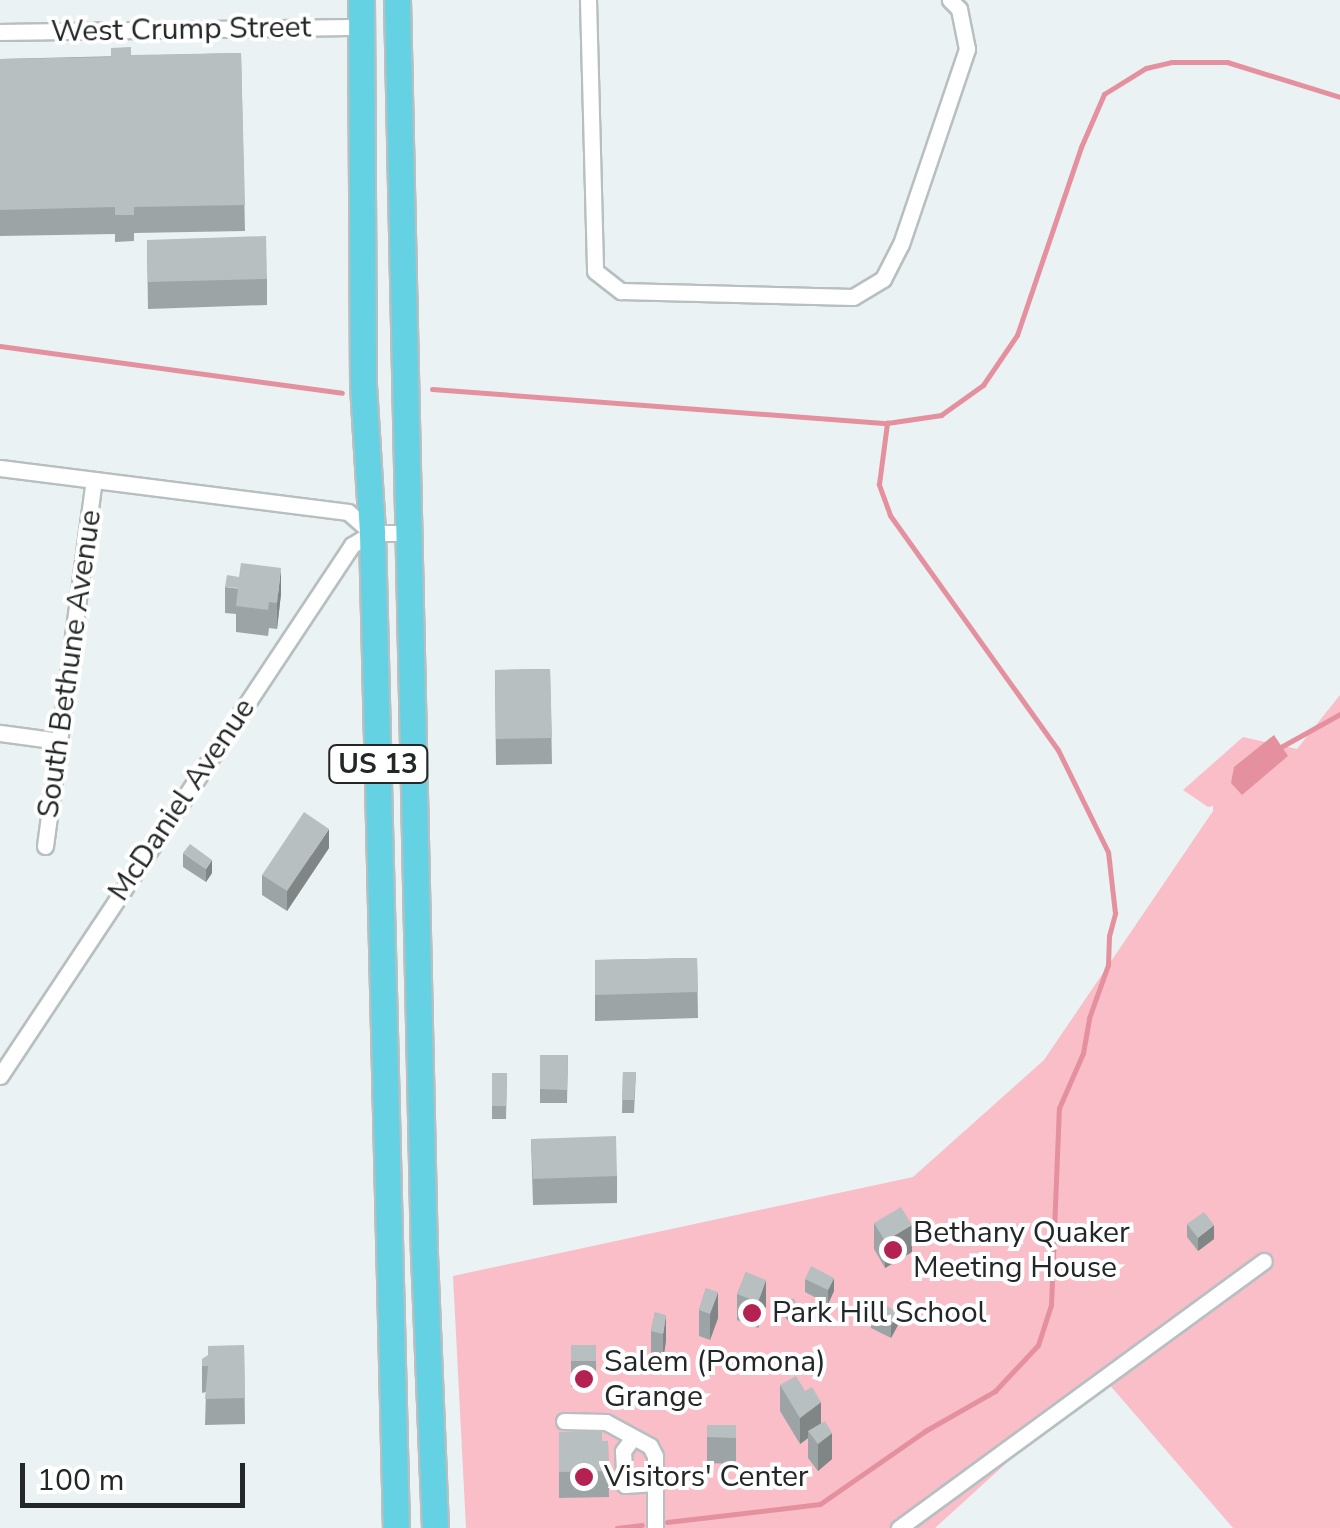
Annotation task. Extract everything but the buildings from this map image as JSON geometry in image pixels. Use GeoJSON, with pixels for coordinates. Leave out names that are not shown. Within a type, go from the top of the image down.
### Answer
{"type":"FeatureCollection","features":[{"type":"Feature","properties":{"kind":"highway","name":"US 13"},"geometry":{"type":"LineString","coordinates":[[360,0],[361,283],[372,533],[396,1528]]}},
{"type":"Feature","properties":{"kind":"highway","name":"US 13"},"geometry":{"type":"LineString","coordinates":[[397,0],[424,1254],[435,1528]]}},
{"type":"Feature","properties":{"kind":"street"},"geometry":{"type":"LineString","coordinates":[[588,0],[595,271],[622,291],[853,298],[883,280],[901,244],[967,49],[959,9],[950,0]]}},
{"type":"Feature","properties":{"kind":"street","name":"West Crump Street"},"geometry":{"type":"LineString","coordinates":[[0,32],[361,27]]}},
{"type":"Feature","properties":{"kind":"street"},"geometry":{"type":"LineString","coordinates":[[0,468],[348,512],[372,533],[409,533]]}},
{"type":"Feature","properties":{"kind":"street","name":"South Bethune Avenue"},"geometry":{"type":"LineString","coordinates":[[45,846],[94,481]]}},
{"type":"Feature","properties":{"kind":"street","name":"McDaniel Avenue"},"geometry":{"type":"LineString","coordinates":[[0,1076],[352,545],[372,533]]}},
{"type":"Feature","properties":{"kind":"street"},"geometry":{"type":"LineString","coordinates":[[0,734],[59,740]]}},
{"type":"Feature","properties":{"kind":"street"},"geometry":{"type":"LineString","coordinates":[[0,1040],[21,1043]]}},
{"type":"Feature","properties":{"kind":"street"},"geometry":{"type":"LineString","coordinates":[[899,1528],[1264,1261]]}},
{"type":"Feature","properties":{"kind":"street"},"geometry":{"type":"LineString","coordinates":[[564,1422],[606,1422],[650,1446],[655,1456],[654,1528]]}},
{"type":"Feature","properties":{"kind":"street"},"geometry":{"type":"LineString","coordinates":[[632,1439],[624,1451],[625,1485],[655,1484]]}},
{"type":"Feature","properties":{"kind":"shaded area"},"geometry":{"type":"Polygon","coordinates":[[[1340,695],[1340,1528],[1233,1528],[1102,1376],[935,1528],[466,1528],[453,1276],[913,1177],[1044,1060],[1213,811],[1213,806],[1208,807],[1183,790],[1243,737],[1297,749],[1340,695]]]}},
{"type":"Feature","properties":{"kind":"shaded area"},"geometry":{"type":"Polygon","coordinates":[[[1274,735],[1288,756],[1242,795],[1231,783],[1234,767],[1274,735]]]}},
{"type":"Feature","properties":{"kind":"waterway"},"geometry":{"type":"LineString","coordinates":[[432,389],[887,423],[941,415],[983,385],[1017,335],[1081,147],[1104,94],[1146,68],[1171,62],[1227,62],[1340,97]]}},
{"type":"Feature","properties":{"kind":"waterway"},"geometry":{"type":"LineString","coordinates":[[0,346],[342,393]]}},
{"type":"Feature","properties":{"kind":"waterway"},"geometry":{"type":"LineString","coordinates":[[667,1522],[820,1504],[925,1431],[995,1391],[1038,1345],[1051,1305],[1059,1108],[1083,1053],[1089,1018],[1108,965],[1115,913],[1108,852],[1058,750],[890,515],[879,484],[887,423]]}},
{"type":"Feature","properties":{"kind":"waterway"},"geometry":{"type":"LineString","coordinates":[[1279,748],[1340,714]]}},
{"type":"Feature","properties":{"kind":"waterway"},"geometry":{"type":"LineString","coordinates":[[617,1528],[642,1525]]}},
{"type":"Feature","properties":{"kind":"place","name":"Bethany Quaker Meeting House"},"geometry":{"type":"Point","coordinates":[893,1250]}},
{"type":"Feature","properties":{"kind":"place","name":"Park Hill School"},"geometry":{"type":"Point","coordinates":[752,1313]}},
{"type":"Feature","properties":{"kind":"place","name":"Salem (Pomona) Grange"},"geometry":{"type":"Point","coordinates":[584,1379]}},
{"type":"Feature","properties":{"kind":"place","name":"Visitors' Center"},"geometry":{"type":"Point","coordinates":[584,1477]}}]}
